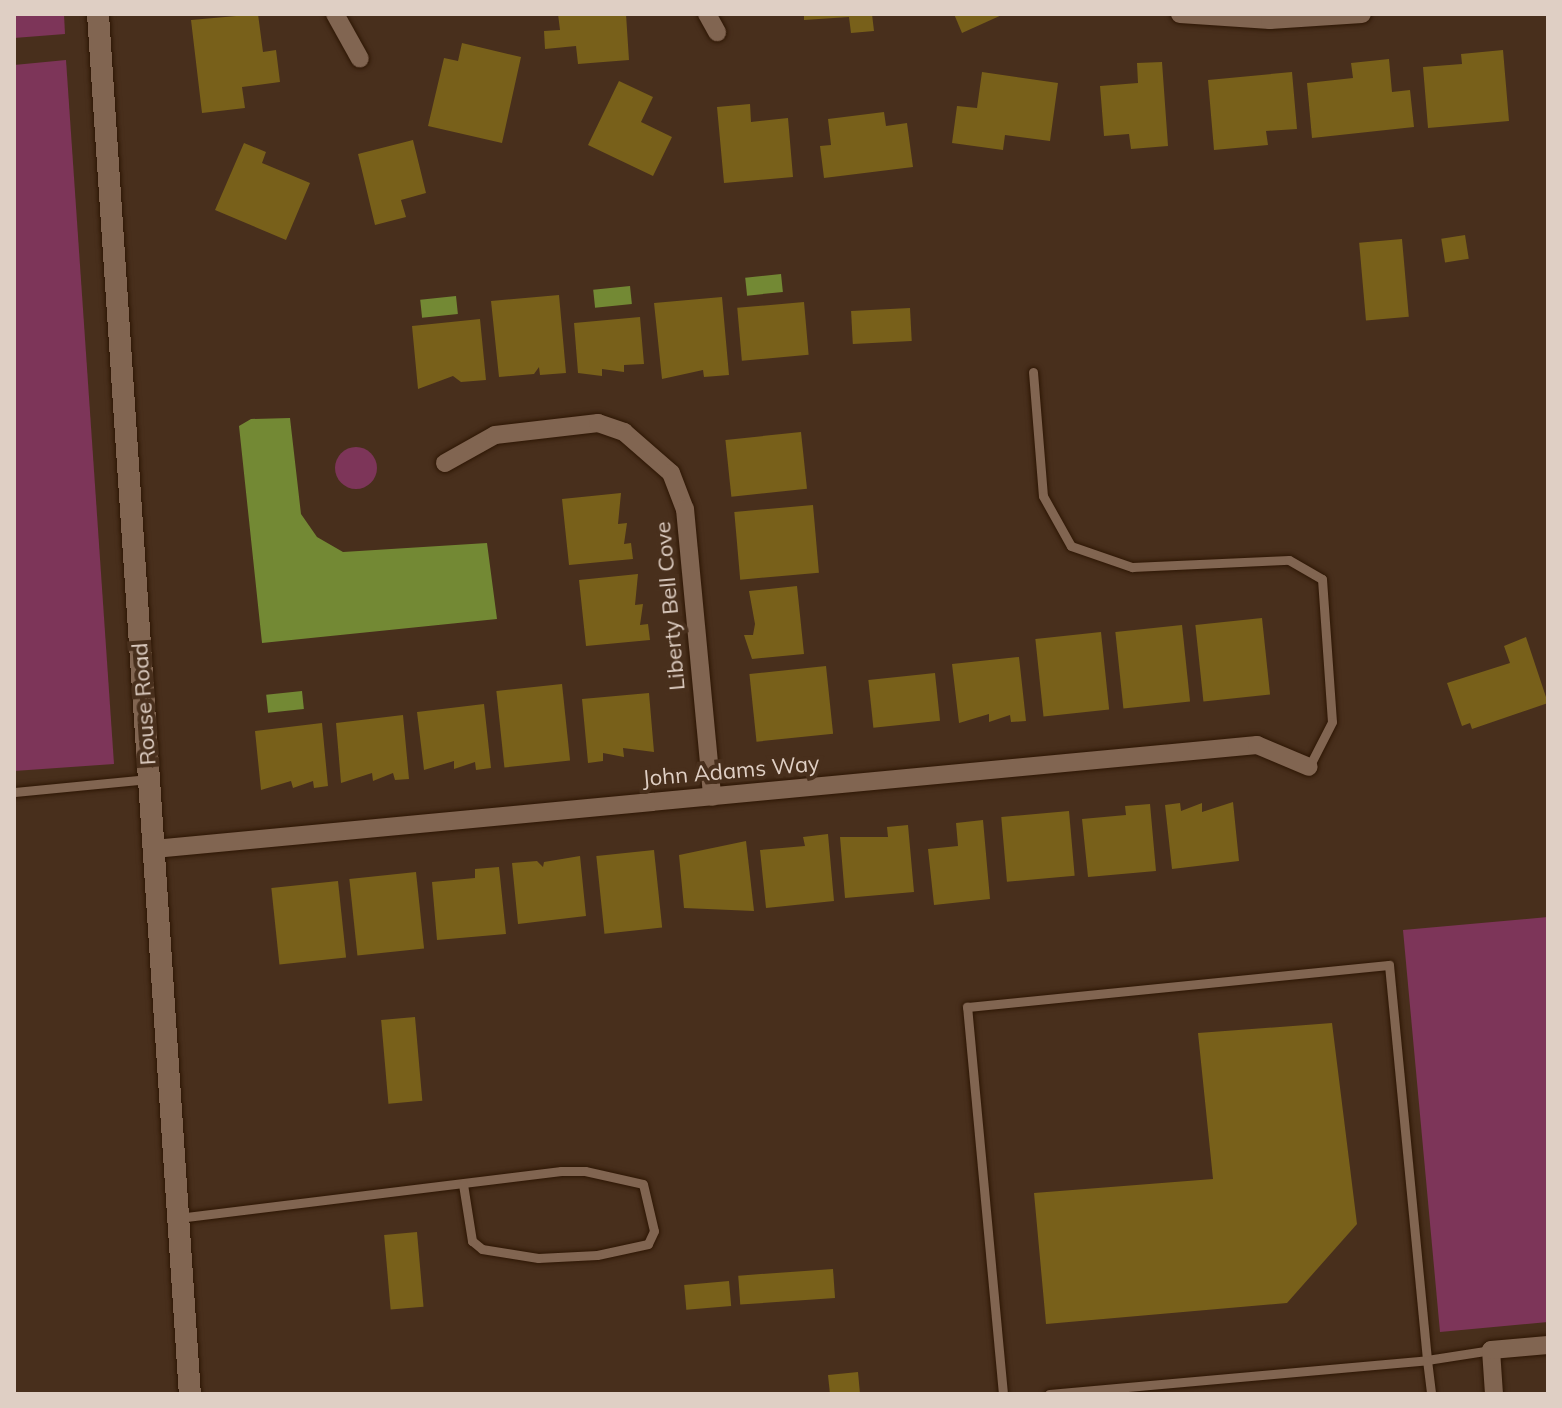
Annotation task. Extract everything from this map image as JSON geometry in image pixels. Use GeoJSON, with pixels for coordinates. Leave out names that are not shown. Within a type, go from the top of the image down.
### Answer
{"type":"FeatureCollection","features":[{"type":"Feature","properties":{"kind":"street","name":"Rouse Road"},"geometry":{"type":"LineString","coordinates":[[98,14],[190,1394]]}},
{"type":"Feature","properties":{"kind":"street"},"geometry":{"type":"LineString","coordinates":[[335,14],[360,59]]}},
{"type":"Feature","properties":{"kind":"street"},"geometry":{"type":"LineString","coordinates":[[707,14],[717,32]]}},
{"type":"Feature","properties":{"kind":"street"},"geometry":{"type":"LineString","coordinates":[[1180,14],[1270,20],[1362,14]]}},
{"type":"Feature","properties":{"kind":"street","name":"Liberty Bell Cove"},"geometry":{"type":"LineString","coordinates":[[445,463],[495,435],[598,423],[624,432],[671,473],[685,509],[712,797]]}},
{"type":"Feature","properties":{"kind":"street","name":"John Adams Way"},"geometry":{"type":"LineString","coordinates":[[154,849],[1257,745],[1309,767]]}},
{"type":"Feature","properties":{"kind":"street"},"geometry":{"type":"LineString","coordinates":[[1494,1394],[1491,1350],[1548,1345]]}},
{"type":"Feature","properties":{"kind":"lane"},"geometry":{"type":"LineString","coordinates":[[1033,372],[1043,496],[1071,546],[1132,567],[1289,560],[1322,579],[1332,722],[1309,767]]}},
{"type":"Feature","properties":{"kind":"lane"},"geometry":{"type":"LineString","coordinates":[[14,792],[149,779]]}},
{"type":"Feature","properties":{"kind":"lane"},"geometry":{"type":"LineString","coordinates":[[1003,1394],[967,1007],[1389,965],[1431,1394]]}},
{"type":"Feature","properties":{"kind":"lane"},"geometry":{"type":"LineString","coordinates":[[178,1218],[561,1171],[613,1174],[643,1184],[650,1193],[654,1231],[648,1244],[597,1255],[538,1258],[482,1249],[472,1241],[463,1184]]}},
{"type":"Feature","properties":{"kind":"lane"},"geometry":{"type":"LineString","coordinates":[[1049,1394],[1427,1360],[1491,1350]]}},
{"type":"Feature","properties":{"kind":"shaded area"},"geometry":{"type":"Polygon","coordinates":[[[14,14],[64,14],[65,34],[14,38],[14,14]]]}},
{"type":"Feature","properties":{"kind":"shaded area"},"geometry":{"type":"Polygon","coordinates":[[[66,60],[114,764],[14,771],[14,65],[66,60]]]}},
{"type":"Feature","properties":{"kind":"shaded area"},"geometry":{"type":"Polygon","coordinates":[[[781,274],[783,292],[747,296],[745,278],[781,274]]]}},
{"type":"Feature","properties":{"kind":"shaded area"},"geometry":{"type":"Polygon","coordinates":[[[630,286],[632,304],[595,308],[593,290],[630,286]]]}},
{"type":"Feature","properties":{"kind":"shaded area"},"geometry":{"type":"Polygon","coordinates":[[[456,296],[458,314],[422,318],[420,300],[456,296]]]}},
{"type":"Feature","properties":{"kind":"shaded area"},"geometry":{"type":"Polygon","coordinates":[[[290,418],[301,514],[317,537],[343,552],[487,543],[497,619],[262,643],[239,426],[251,419],[290,418]]]}},
{"type":"Feature","properties":{"kind":"shaded area"},"geometry":{"type":"Polygon","coordinates":[[[356,447],[371,453],[377,468],[371,483],[356,489],[341,483],[335,468],[341,453],[356,447]]]}},
{"type":"Feature","properties":{"kind":"shaded area"},"geometry":{"type":"Polygon","coordinates":[[[302,691],[304,709],[268,713],[266,695],[302,691]]]}},
{"type":"Feature","properties":{"kind":"shaded area"},"geometry":{"type":"Polygon","coordinates":[[[1548,917],[1548,1322],[1440,1332],[1403,930],[1548,917]]]}},
{"type":"Feature","properties":{"kind":"building"},"geometry":{"type":"Polygon","coordinates":[[[258,14],[263,52],[276,50],[280,82],[242,87],[245,108],[202,113],[191,20],[258,14]]]}},
{"type":"Feature","properties":{"kind":"building"},"geometry":{"type":"Polygon","coordinates":[[[558,14],[626,14],[629,60],[578,64],[576,46],[545,49],[544,31],[560,30],[558,14]]]}},
{"type":"Feature","properties":{"kind":"building"},"geometry":{"type":"Polygon","coordinates":[[[804,14],[872,14],[874,31],[851,33],[849,17],[804,20],[804,14]]]}},
{"type":"Feature","properties":{"kind":"building"},"geometry":{"type":"Polygon","coordinates":[[[954,14],[1004,14],[962,33],[954,14]]]}},
{"type":"Feature","properties":{"kind":"building"},"geometry":{"type":"Polygon","coordinates":[[[462,43],[521,57],[502,143],[428,126],[444,58],[458,61],[462,43]]]}},
{"type":"Feature","properties":{"kind":"building"},"geometry":{"type":"Polygon","coordinates":[[[1503,50],[1509,121],[1428,128],[1423,67],[1462,64],[1461,54],[1503,50]]]}},
{"type":"Feature","properties":{"kind":"building"},"geometry":{"type":"Polygon","coordinates":[[[1389,59],[1392,92],[1410,90],[1414,127],[1312,138],[1307,83],[1353,78],[1351,63],[1389,59]]]}},
{"type":"Feature","properties":{"kind":"building"},"geometry":{"type":"Polygon","coordinates":[[[1162,62],[1168,146],[1131,149],[1129,134],[1104,136],[1100,86],[1138,83],[1137,63],[1162,62]]]}},
{"type":"Feature","properties":{"kind":"building"},"geometry":{"type":"Polygon","coordinates":[[[982,72],[1058,83],[1050,141],[1005,135],[1003,150],[952,143],[957,106],[977,108],[982,72]]]}},
{"type":"Feature","properties":{"kind":"building"},"geometry":{"type":"Polygon","coordinates":[[[1292,72],[1297,129],[1266,131],[1268,145],[1214,150],[1208,80],[1292,72]]]}},
{"type":"Feature","properties":{"kind":"building"},"geometry":{"type":"Polygon","coordinates":[[[619,81],[653,97],[641,122],[672,137],[653,176],[588,145],[619,81]]]}},
{"type":"Feature","properties":{"kind":"building"},"geometry":{"type":"Polygon","coordinates":[[[750,104],[751,122],[788,118],[793,177],[724,183],[717,107],[750,104]]]}},
{"type":"Feature","properties":{"kind":"building"},"geometry":{"type":"Polygon","coordinates":[[[884,112],[886,126],[907,123],[913,167],[824,178],[820,146],[831,145],[828,119],[884,112]]]}},
{"type":"Feature","properties":{"kind":"building"},"geometry":{"type":"Polygon","coordinates":[[[413,140],[426,193],[401,200],[406,217],[375,225],[358,154],[413,140]]]}},
{"type":"Feature","properties":{"kind":"building"},"geometry":{"type":"Polygon","coordinates":[[[244,143],[266,152],[262,163],[310,183],[286,240],[215,210],[244,143]]]}},
{"type":"Feature","properties":{"kind":"building"},"geometry":{"type":"Polygon","coordinates":[[[1465,235],[1469,259],[1445,262],[1441,239],[1465,235]]]}},
{"type":"Feature","properties":{"kind":"building"},"geometry":{"type":"Polygon","coordinates":[[[1402,239],[1409,317],[1366,320],[1359,243],[1402,239]]]}},
{"type":"Feature","properties":{"kind":"building"},"geometry":{"type":"Polygon","coordinates":[[[559,295],[566,373],[540,375],[539,367],[534,374],[499,377],[491,301],[559,295]]]}},
{"type":"Feature","properties":{"kind":"building"},"geometry":{"type":"Polygon","coordinates":[[[722,297],[729,375],[704,377],[703,370],[662,379],[654,303],[722,297]]]}},
{"type":"Feature","properties":{"kind":"building"},"geometry":{"type":"Polygon","coordinates":[[[804,302],[809,355],[742,361],[737,308],[804,302]]]}},
{"type":"Feature","properties":{"kind":"building"},"geometry":{"type":"Polygon","coordinates":[[[910,308],[912,341],[853,344],[851,311],[910,308]]]}},
{"type":"Feature","properties":{"kind":"building"},"geometry":{"type":"Polygon","coordinates":[[[640,317],[644,364],[624,365],[624,372],[602,369],[602,376],[578,373],[574,323],[640,317]]]}},
{"type":"Feature","properties":{"kind":"building"},"geometry":{"type":"Polygon","coordinates":[[[480,319],[486,380],[461,382],[453,376],[418,389],[412,326],[480,319]]]}},
{"type":"Feature","properties":{"kind":"building"},"geometry":{"type":"Polygon","coordinates":[[[801,432],[807,489],[731,497],[725,440],[801,432]]]}},
{"type":"Feature","properties":{"kind":"building"},"geometry":{"type":"Polygon","coordinates":[[[621,493],[618,524],[627,523],[624,544],[631,543],[633,559],[569,565],[562,499],[621,493]]]}},
{"type":"Feature","properties":{"kind":"building"},"geometry":{"type":"Polygon","coordinates":[[[813,505],[819,573],[740,580],[734,512],[813,505]]]}},
{"type":"Feature","properties":{"kind":"building"},"geometry":{"type":"Polygon","coordinates":[[[638,574],[635,605],[643,604],[640,625],[648,624],[650,640],[586,646],[579,580],[638,574]]]}},
{"type":"Feature","properties":{"kind":"building"},"geometry":{"type":"Polygon","coordinates":[[[797,586],[804,654],[752,659],[744,635],[753,635],[755,624],[749,591],[797,586]]]}},
{"type":"Feature","properties":{"kind":"building"},"geometry":{"type":"Polygon","coordinates":[[[1262,618],[1270,695],[1203,702],[1195,625],[1262,618]]]}},
{"type":"Feature","properties":{"kind":"building"},"geometry":{"type":"Polygon","coordinates":[[[1182,625],[1190,702],[1123,709],[1115,632],[1182,625]]]}},
{"type":"Feature","properties":{"kind":"building"},"geometry":{"type":"Polygon","coordinates":[[[1101,632],[1109,710],[1044,716],[1035,639],[1101,632]]]}},
{"type":"Feature","properties":{"kind":"building"},"geometry":{"type":"Polygon","coordinates":[[[1526,637],[1548,703],[1472,729],[1470,723],[1462,726],[1447,683],[1510,663],[1504,646],[1526,637]]]}},
{"type":"Feature","properties":{"kind":"building"},"geometry":{"type":"Polygon","coordinates":[[[1019,657],[1026,721],[1011,722],[1010,715],[989,722],[989,714],[959,723],[952,664],[1019,657]]]}},
{"type":"Feature","properties":{"kind":"building"},"geometry":{"type":"Polygon","coordinates":[[[826,666],[833,734],[757,742],[749,674],[826,666]]]}},
{"type":"Feature","properties":{"kind":"building"},"geometry":{"type":"Polygon","coordinates":[[[935,673],[940,721],[873,728],[868,680],[935,673]]]}},
{"type":"Feature","properties":{"kind":"building"},"geometry":{"type":"Polygon","coordinates":[[[562,684],[570,761],[504,767],[496,691],[562,684]]]}},
{"type":"Feature","properties":{"kind":"building"},"geometry":{"type":"Polygon","coordinates":[[[649,693],[654,752],[623,748],[624,757],[603,753],[603,761],[588,763],[582,699],[649,693]]]}},
{"type":"Feature","properties":{"kind":"building"},"geometry":{"type":"Polygon","coordinates":[[[484,704],[491,768],[476,770],[475,762],[454,769],[454,761],[424,770],[417,712],[484,704]]]}},
{"type":"Feature","properties":{"kind":"building"},"geometry":{"type":"Polygon","coordinates":[[[403,715],[409,779],[395,780],[393,773],[373,781],[372,773],[341,783],[336,723],[403,715]]]}},
{"type":"Feature","properties":{"kind":"building"},"geometry":{"type":"Polygon","coordinates":[[[322,723],[328,786],[314,788],[313,781],[293,788],[291,781],[261,790],[255,731],[322,723]]]}},
{"type":"Feature","properties":{"kind":"building"},"geometry":{"type":"Polygon","coordinates":[[[1233,802],[1239,861],[1172,869],[1165,805],[1180,803],[1181,811],[1202,803],[1202,812],[1233,802]]]}},
{"type":"Feature","properties":{"kind":"building"},"geometry":{"type":"Polygon","coordinates":[[[1150,804],[1156,871],[1088,877],[1082,819],[1126,815],[1125,806],[1150,804]]]}},
{"type":"Feature","properties":{"kind":"building"},"geometry":{"type":"Polygon","coordinates":[[[1069,811],[1075,876],[1007,882],[1001,817],[1069,811]]]}},
{"type":"Feature","properties":{"kind":"building"},"geometry":{"type":"Polygon","coordinates":[[[983,820],[990,899],[934,905],[928,849],[958,846],[956,823],[983,820]]]}},
{"type":"Feature","properties":{"kind":"building"},"geometry":{"type":"Polygon","coordinates":[[[908,825],[914,892],[845,898],[840,837],[888,837],[887,827],[908,825]]]}},
{"type":"Feature","properties":{"kind":"building"},"geometry":{"type":"Polygon","coordinates":[[[828,834],[834,901],[766,908],[760,850],[805,846],[803,837],[828,834]]]}},
{"type":"Feature","properties":{"kind":"building"},"geometry":{"type":"Polygon","coordinates":[[[746,841],[754,911],[684,908],[679,855],[746,841]]]}},
{"type":"Feature","properties":{"kind":"building"},"geometry":{"type":"Polygon","coordinates":[[[654,850],[662,928],[604,934],[596,856],[654,850]]]}},
{"type":"Feature","properties":{"kind":"building"},"geometry":{"type":"Polygon","coordinates":[[[580,856],[586,916],[518,924],[512,863],[537,861],[543,867],[544,862],[580,856]]]}},
{"type":"Feature","properties":{"kind":"building"},"geometry":{"type":"Polygon","coordinates":[[[499,867],[506,934],[437,940],[432,882],[475,878],[475,869],[499,867]]]}},
{"type":"Feature","properties":{"kind":"building"},"geometry":{"type":"Polygon","coordinates":[[[416,872],[424,949],[357,956],[349,879],[416,872]]]}},
{"type":"Feature","properties":{"kind":"building"},"geometry":{"type":"Polygon","coordinates":[[[338,881],[346,958],[279,965],[271,888],[338,881]]]}},
{"type":"Feature","properties":{"kind":"building"},"geometry":{"type":"Polygon","coordinates":[[[415,1017],[422,1101],[388,1104],[381,1020],[415,1017]]]}},
{"type":"Feature","properties":{"kind":"building"},"geometry":{"type":"Polygon","coordinates":[[[1332,1023],[1357,1224],[1287,1303],[1046,1324],[1034,1193],[1213,1179],[1198,1033],[1332,1023]]]}},
{"type":"Feature","properties":{"kind":"building"},"geometry":{"type":"Polygon","coordinates":[[[417,1232],[424,1307],[391,1310],[384,1235],[417,1232]]]}},
{"type":"Feature","properties":{"kind":"building"},"geometry":{"type":"Polygon","coordinates":[[[833,1269],[835,1298],[740,1305],[738,1276],[833,1269]]]}},
{"type":"Feature","properties":{"kind":"building"},"geometry":{"type":"Polygon","coordinates":[[[729,1281],[731,1306],[686,1310],[684,1285],[729,1281]]]}},
{"type":"Feature","properties":{"kind":"building"},"geometry":{"type":"Polygon","coordinates":[[[858,1372],[860,1394],[830,1394],[828,1375],[858,1372]]]}}]}
